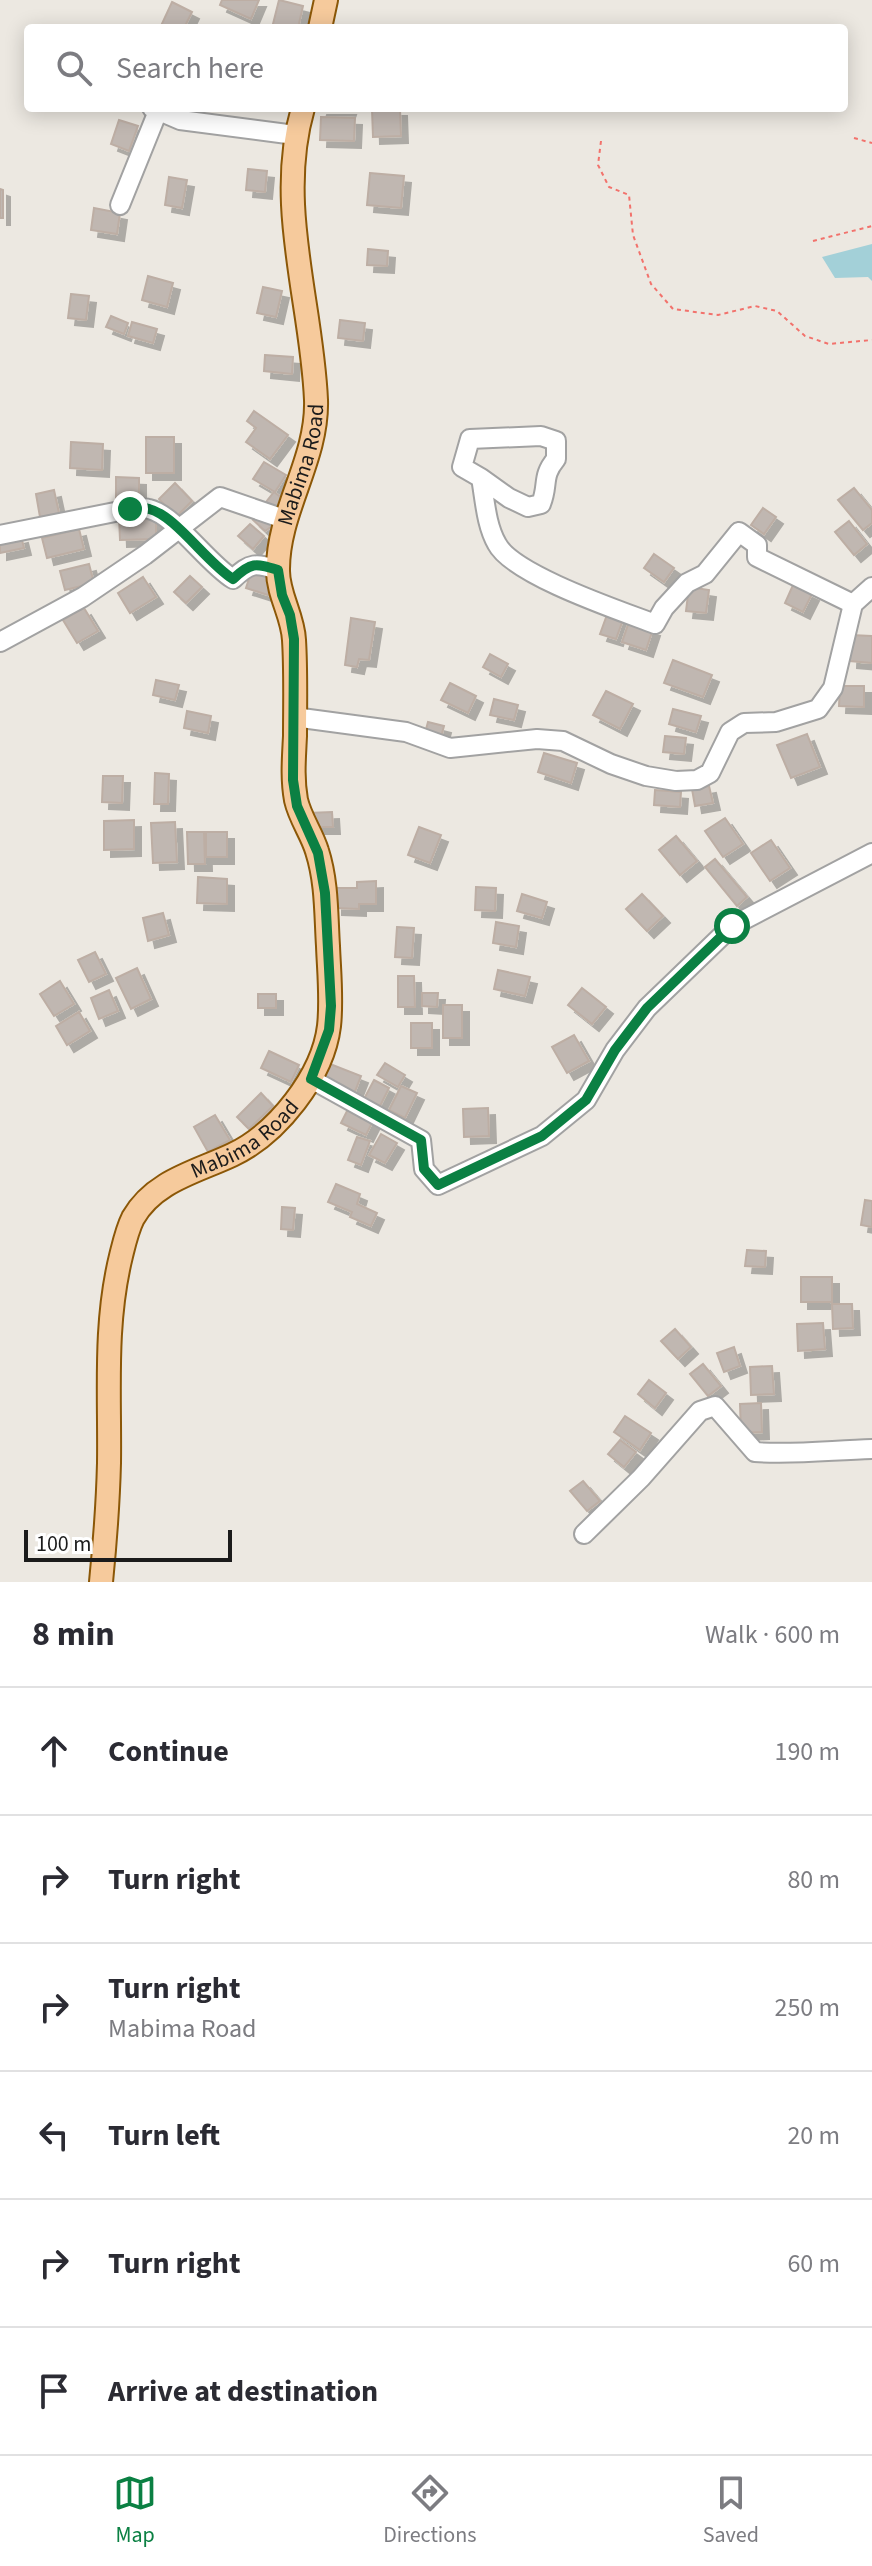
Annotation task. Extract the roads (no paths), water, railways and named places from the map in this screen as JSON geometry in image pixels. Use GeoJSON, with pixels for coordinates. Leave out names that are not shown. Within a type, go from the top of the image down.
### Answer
{"type":"FeatureCollection","features":[{"type":"Feature","properties":{"kind":"main road"},"geometry":{"type":"LineString","coordinates":[[321,24],[326,0]]}},
{"type":"Feature","properties":{"kind":"main road","name":"Mabima Road"},"geometry":{"type":"LineString","coordinates":[[101,1582],[109,1461],[108,1345],[111,1305],[116,1275],[133,1219],[155,1193],[172,1181],[252,1144],[300,1095],[311,1079],[329,1030],[325,893],[318,853],[297,806],[293,780],[294,639],[278,570],[287,520],[310,449],[316,401],[292,201],[295,135],[302,112]]}},
{"type":"Feature","properties":{"kind":"street"},"geometry":{"type":"LineString","coordinates":[[120,205],[154,112]]}},
{"type":"Feature","properties":{"kind":"street"},"geometry":{"type":"LineString","coordinates":[[162,112],[180,120],[295,135]]}},
{"type":"Feature","properties":{"kind":"street"},"geometry":{"type":"LineString","coordinates":[[541,436],[556,441],[556,459],[545,471],[545,494],[541,504],[528,507],[481,478],[462,467],[470,439],[541,436]]}},
{"type":"Feature","properties":{"kind":"street"},"geometry":{"type":"LineString","coordinates":[[481,478],[488,520],[497,547],[529,570],[575,594],[655,624],[664,608],[687,583],[705,574],[739,532],[757,545],[757,557],[853,604]]}},
{"type":"Feature","properties":{"kind":"street"},"geometry":{"type":"LineString","coordinates":[[0,642],[83,597],[220,497],[287,520]]}},
{"type":"Feature","properties":{"kind":"street"},"geometry":{"type":"LineString","coordinates":[[0,535],[148,508],[163,515],[220,571],[233,579],[256,563],[278,570]]}},
{"type":"Feature","properties":{"kind":"street"},"geometry":{"type":"LineString","coordinates":[[294,717],[406,732],[450,748],[537,739],[563,741],[611,764],[646,776],[676,781],[697,780],[710,773],[730,732],[744,723],[776,722],[818,709],[833,688],[853,604],[872,587]]}},
{"type":"Feature","properties":{"kind":"street"},"geometry":{"type":"LineString","coordinates":[[311,1079],[421,1140],[424,1169],[438,1185],[542,1136],[586,1100],[615,1050],[647,1008],[732,926],[872,853]]}},
{"type":"Feature","properties":{"kind":"street"},"geometry":{"type":"LineString","coordinates":[[584,1534],[641,1478],[700,1411],[715,1406],[755,1452],[779,1454],[872,1449]]}},
{"type":"Feature","properties":{"kind":"water"},"geometry":{"type":"Polygon","coordinates":[[[872,244],[872,281],[868,277],[835,278],[822,257],[872,244]]]}}]}
